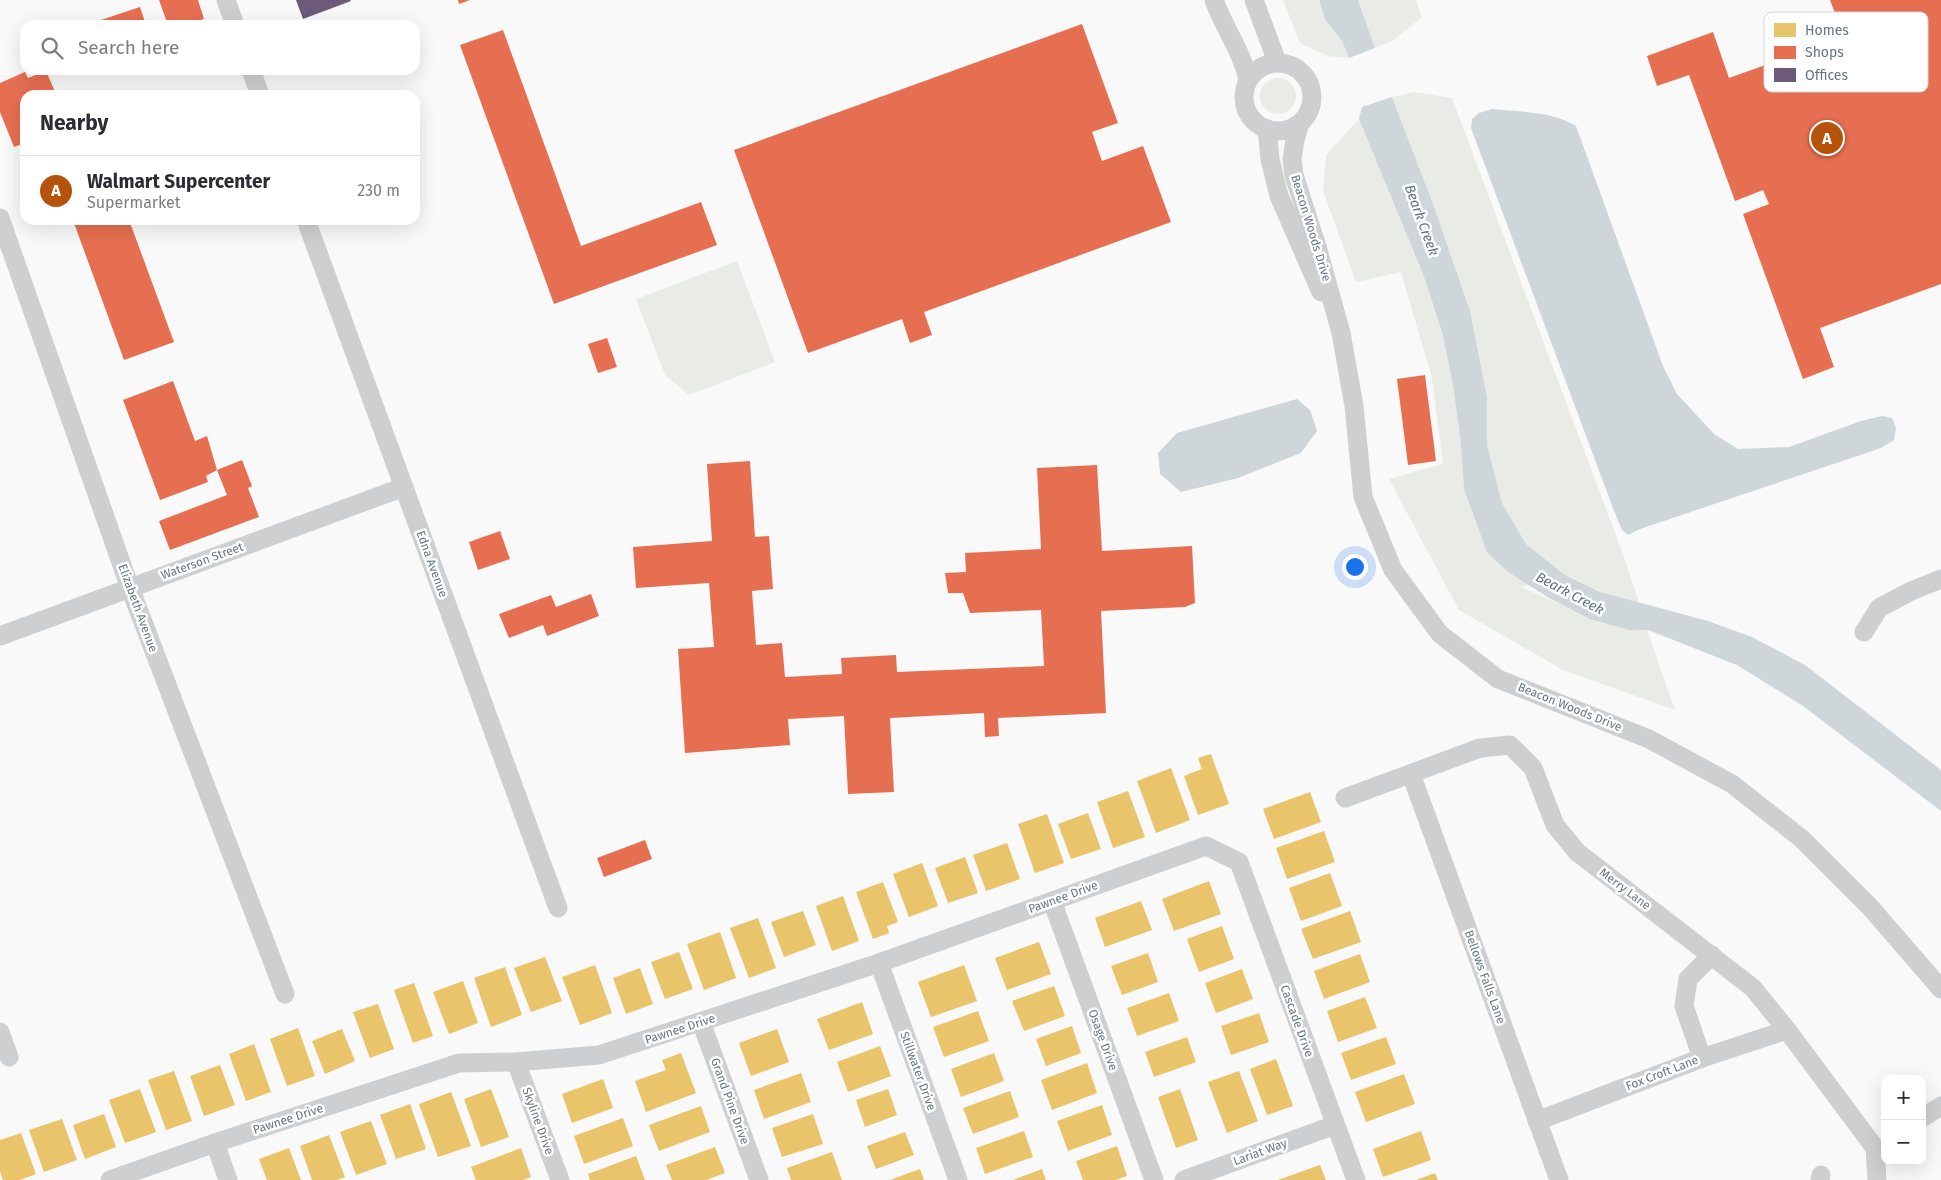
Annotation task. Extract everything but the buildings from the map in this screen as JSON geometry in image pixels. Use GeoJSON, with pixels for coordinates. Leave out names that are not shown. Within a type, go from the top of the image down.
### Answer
{"type":"FeatureCollection","features":[{"type":"Feature","properties":{"kind":"street"},"geometry":{"type":"LineString","coordinates":[[226,0],[233,20]]}},
{"type":"Feature","properties":{"kind":"street"},"geometry":{"type":"LineString","coordinates":[[1214,0],[1226,29],[1245,64],[1248,80]]}},
{"type":"Feature","properties":{"kind":"street"},"geometry":{"type":"LineString","coordinates":[[1254,0],[1277,62],[1266,64],[1257,69],[1248,80],[1243,97],[1245,107],[1250,117],[1257,124],[1267,129],[1288,130],[1300,122]]}},
{"type":"Feature","properties":{"kind":"street","name":"Beacon Woods Drive"},"geometry":{"type":"LineString","coordinates":[[1277,62],[1288,63],[1297,68],[1309,82],[1312,91],[1310,107],[1306,117],[1300,122],[1295,140],[1292,159],[1294,175],[1318,250],[1341,333],[1354,406],[1363,498],[1394,570],[1440,634],[1498,678],[1649,739],[1732,784],[1802,839],[1870,907],[1941,990]]}},
{"type":"Feature","properties":{"kind":"street"},"geometry":{"type":"LineString","coordinates":[[253,75],[258,90]]}},
{"type":"Feature","properties":{"kind":"street","name":"Beacon Woods Drive"},"geometry":{"type":"LineString","coordinates":[[1267,129],[1270,159],[1279,196],[1316,284],[1341,333]]}},
{"type":"Feature","properties":{"kind":"street","name":"Elizabeth Avenue"},"geometry":{"type":"LineString","coordinates":[[0,218],[130,588],[285,994]]}},
{"type":"Feature","properties":{"kind":"street","name":"Edna Avenue"},"geometry":{"type":"LineString","coordinates":[[308,225],[558,908]]}},
{"type":"Feature","properties":{"kind":"street","name":"Waterson Street"},"geometry":{"type":"LineString","coordinates":[[0,636],[404,487]]}},
{"type":"Feature","properties":{"kind":"street"},"geometry":{"type":"LineString","coordinates":[[1864,632],[1878,608],[1910,590],[1941,580]]}},
{"type":"Feature","properties":{"kind":"street","name":"Merry Lane"},"geometry":{"type":"LineString","coordinates":[[1345,798],[1480,748],[1510,745],[1533,768],[1555,825],[1577,852],[1753,988],[1880,1145]]}},
{"type":"Feature","properties":{"kind":"street","name":"Bellows Falls Lane"},"geometry":{"type":"LineString","coordinates":[[1411,774],[1558,1180]]}},
{"type":"Feature","properties":{"kind":"street","name":"Pawnee Drive"},"geometry":{"type":"LineString","coordinates":[[110,1180],[215,1143],[459,1063],[516,1062],[599,1055],[878,963],[1206,846],[1239,862]]}},
{"type":"Feature","properties":{"kind":"street","name":"Cascade Drive"},"geometry":{"type":"LineString","coordinates":[[1239,862],[1356,1180]]}},
{"type":"Feature","properties":{"kind":"street","name":"Osage Drive"},"geometry":{"type":"LineString","coordinates":[[1052,901],[1154,1180]]}},
{"type":"Feature","properties":{"kind":"street"},"geometry":{"type":"LineString","coordinates":[[1702,1058],[1684,1006],[1688,979],[1712,955]]}},
{"type":"Feature","properties":{"kind":"street","name":"Stillwater Drive"},"geometry":{"type":"LineString","coordinates":[[878,963],[958,1180]]}},
{"type":"Feature","properties":{"kind":"street","name":"Grand Pine Drive"},"geometry":{"type":"LineString","coordinates":[[701,1022],[759,1180]]}},
{"type":"Feature","properties":{"kind":"street","name":"Fox Croft Lane"},"geometry":{"type":"LineString","coordinates":[[1537,1121],[1702,1058],[1788,1030]]}},
{"type":"Feature","properties":{"kind":"street"},"geometry":{"type":"LineString","coordinates":[[0,1032],[9,1057]]}},
{"type":"Feature","properties":{"kind":"street","name":"Skyline Drive"},"geometry":{"type":"LineString","coordinates":[[516,1062],[560,1180]]}},
{"type":"Feature","properties":{"kind":"street"},"geometry":{"type":"LineString","coordinates":[[1926,1115],[1941,1106]]}},
{"type":"Feature","properties":{"kind":"street","name":"Lariat Way"},"geometry":{"type":"LineString","coordinates":[[1184,1180],[1335,1124]]}},
{"type":"Feature","properties":{"kind":"street"},"geometry":{"type":"LineString","coordinates":[[215,1143],[228,1180]]}},
{"type":"Feature","properties":{"kind":"street"},"geometry":{"type":"LineString","coordinates":[[1877,1180],[1880,1145]]}},
{"type":"Feature","properties":{"kind":"shaded area"},"geometry":{"type":"Polygon","coordinates":[[[1283,0],[1319,0],[1326,21],[1342,41],[1349,58],[1328,56],[1300,43],[1283,0]]]}},
{"type":"Feature","properties":{"kind":"shaded area"},"geometry":{"type":"Polygon","coordinates":[[[1358,0],[1416,0],[1422,17],[1392,41],[1375,48],[1358,0]]]}},
{"type":"Feature","properties":{"kind":"shaded area"},"geometry":{"type":"Polygon","coordinates":[[[1278,78],[1285,79],[1291,83],[1295,89],[1295,103],[1291,109],[1285,113],[1278,114],[1271,113],[1265,109],[1261,103],[1260,96],[1261,89],[1265,83],[1271,79],[1278,78]]]}},
{"type":"Feature","properties":{"kind":"shaded area"},"geometry":{"type":"Polygon","coordinates":[[[1414,92],[1452,98],[1623,554],[1639,603],[1600,592],[1565,575],[1526,544],[1502,503],[1487,445],[1487,397],[1470,312],[1433,204],[1392,97],[1414,92]]]}},
{"type":"Feature","properties":{"kind":"shaded area"},"geometry":{"type":"Polygon","coordinates":[[[1359,119],[1423,274],[1442,332],[1453,385],[1461,444],[1464,489],[1508,572],[1528,584],[1522,588],[1583,615],[1614,626],[1647,630],[1675,710],[1563,670],[1459,610],[1389,479],[1443,464],[1432,378],[1401,272],[1356,282],[1323,191],[1326,155],[1359,119]]]}},
{"type":"Feature","properties":{"kind":"shaded area"},"geometry":{"type":"Polygon","coordinates":[[[737,261],[775,362],[689,395],[665,375],[636,299],[737,261]]]}},
{"type":"Feature","properties":{"kind":"water"},"geometry":{"type":"Polygon","coordinates":[[[1319,0],[1358,0],[1375,48],[1349,58],[1342,41],[1326,21],[1319,0]]]}},
{"type":"Feature","properties":{"kind":"water","name":"Beark Creek"},"geometry":{"type":"Polygon","coordinates":[[[1392,97],[1433,204],[1470,311],[1487,397],[1487,445],[1502,503],[1526,544],[1565,575],[1600,592],[1708,621],[1752,637],[1805,665],[1941,770],[1941,811],[1803,706],[1737,665],[1648,630],[1629,630],[1590,619],[1549,598],[1508,572],[1487,552],[1464,489],[1461,444],[1453,385],[1442,332],[1423,274],[1359,119],[1362,107],[1392,97]]]}},
{"type":"Feature","properties":{"kind":"water"},"geometry":{"type":"Polygon","coordinates":[[[1492,109],[1557,117],[1576,126],[1663,366],[1677,394],[1714,434],[1738,449],[1789,447],[1861,421],[1882,416],[1892,418],[1896,428],[1894,440],[1881,448],[1640,529],[1628,535],[1622,530],[1613,508],[1471,128],[1472,119],[1479,113],[1492,109]]]}},
{"type":"Feature","properties":{"kind":"water"},"geometry":{"type":"Polygon","coordinates":[[[1297,399],[1310,410],[1317,431],[1301,453],[1238,478],[1181,492],[1160,474],[1158,453],[1177,433],[1297,399]]]}},
{"type":"Feature","properties":{"kind":"place","name":"Walmart Supercenter"},"geometry":{"type":"Point","coordinates":[1827,138]}}]}
